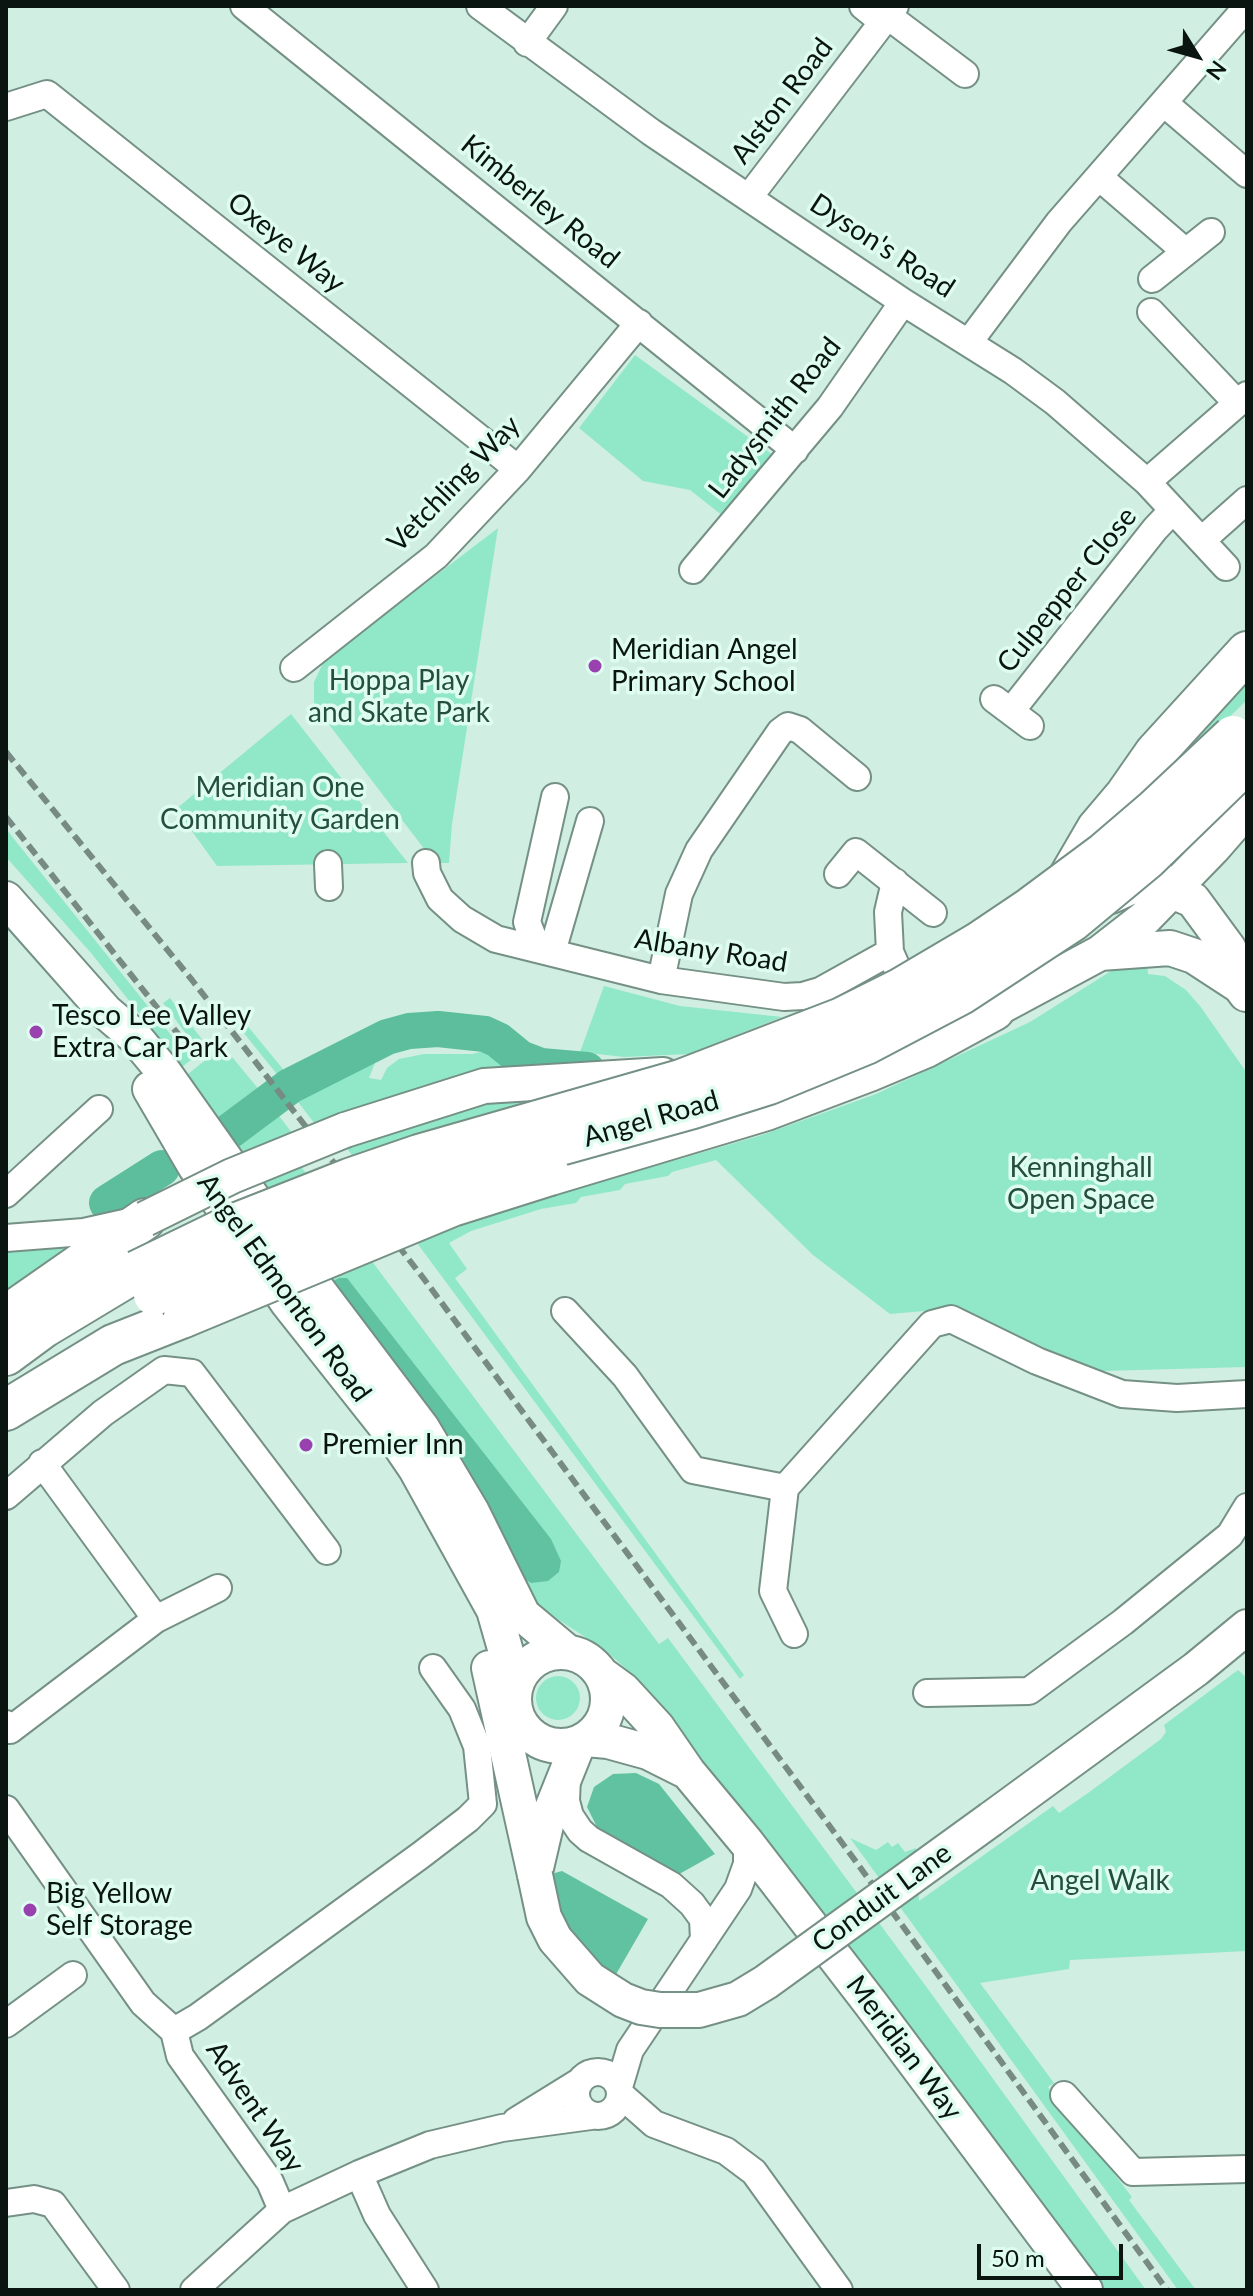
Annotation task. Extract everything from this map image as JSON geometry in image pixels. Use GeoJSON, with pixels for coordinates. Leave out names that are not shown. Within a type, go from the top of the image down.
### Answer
{"type":"FeatureCollection","features":[{"type":"Feature","properties":{"kind":"highway"},"geometry":{"type":"LineString","coordinates":[[1043,923],[1097,829],[1155,753],[1247,652]]}},
{"type":"Feature","properties":{"kind":"highway","name":"Angel Road"},"geometry":{"type":"LineString","coordinates":[[6,1391],[67,1348],[159,1294],[232,1225],[419,1155],[681,1080],[842,1018],[900,989],[1030,908],[1104,853],[1242,740]]}},
{"type":"Feature","properties":{"kind":"highway"},"geometry":{"type":"LineString","coordinates":[[1125,796],[1126,818],[1137,849],[1166,885]]}},
{"type":"Feature","properties":{"kind":"highway"},"geometry":{"type":"LineString","coordinates":[[6,1410],[113,1345],[159,1294],[766,1110],[926,1047],[994,1010]]}},
{"type":"Feature","properties":{"kind":"highway"},"geometry":{"type":"LineString","coordinates":[[6,1316],[127,1226]]}},
{"type":"Feature","properties":{"kind":"highway","name":"Angel Road"},"geometry":{"type":"LineString","coordinates":[[6,1355],[44,1327],[159,1294]]}},
{"type":"Feature","properties":{"kind":"main road"},"geometry":{"type":"LineString","coordinates":[[994,1010],[1100,953],[1145,918],[1166,885],[1247,809]]}},
{"type":"Feature","properties":{"kind":"main road"},"geometry":{"type":"LineString","coordinates":[[1166,885],[1175,917],[1209,966]]}},
{"type":"Feature","properties":{"kind":"main road"},"geometry":{"type":"LineString","coordinates":[[1166,885],[1193,900],[1229,949],[1244,991]]}},
{"type":"Feature","properties":{"kind":"main road","name":"Angel Road"},"geometry":{"type":"LineString","coordinates":[[127,1226],[302,1147],[484,1086],[712,1072],[774,1059],[921,1001],[970,975],[1043,923],[1087,908],[1129,887],[1166,885]]}},
{"type":"Feature","properties":{"kind":"main road","name":"Angel Edmonton Road"},"geometry":{"type":"LineString","coordinates":[[6,899],[163,1071],[317,1289],[422,1428],[472,1512],[523,1615],[566,1651]]}},
{"type":"Feature","properties":{"kind":"main road"},"geometry":{"type":"LineString","coordinates":[[1100,953],[1170,948],[1194,956],[1244,991]]}},
{"type":"Feature","properties":{"kind":"main road","name":"Angel Edmonton Road"},"geometry":{"type":"LineString","coordinates":[[106,1012],[195,1166],[288,1303],[395,1438],[424,1483],[494,1610],[508,1659],[516,1709]]}},
{"type":"Feature","properties":{"kind":"main road"},"geometry":{"type":"LineString","coordinates":[[459,1547],[511,1764],[525,1842]]}},
{"type":"Feature","properties":{"kind":"main road","name":"Conduit Lane"},"geometry":{"type":"LineString","coordinates":[[516,1709],[532,1764],[532,1793],[525,1842],[544,1917],[555,1939],[590,1979],[623,2000],[660,2010],[699,2010],[738,1999],[766,1982],[1196,1669],[1247,1627]]}},
{"type":"Feature","properties":{"kind":"main road"},"geometry":{"type":"LineString","coordinates":[[566,1651],[592,1663],[607,1688],[605,1717],[577,1749],[546,1744],[530,1736],[516,1709],[517,1680],[524,1669],[535,1659],[566,1651]]}},
{"type":"Feature","properties":{"kind":"main road","name":"Meridian Way"},"geometry":{"type":"LineString","coordinates":[[601,1674],[623,1690],[657,1727],[688,1772],[747,1843],[1085,2290]]}},
{"type":"Feature","properties":{"kind":"main road","name":"Meridian Way"},"geometry":{"type":"LineString","coordinates":[[577,1749],[608,1741],[648,1752],[688,1772]]}},
{"type":"Feature","properties":{"kind":"main road","name":"Conduit Lane"},"geometry":{"type":"LineString","coordinates":[[535,1875],[547,1821],[577,1749]]}},
{"type":"Feature","properties":{"kind":"street","name":"Kimberley Road"},"geometry":{"type":"LineString","coordinates":[[244,6],[795,450]]}},
{"type":"Feature","properties":{"kind":"street","name":"Dyson's Road"},"geometry":{"type":"LineString","coordinates":[[480,6],[651,132],[1055,402],[1147,482],[1226,567]]}},
{"type":"Feature","properties":{"kind":"street"},"geometry":{"type":"LineString","coordinates":[[527,43],[554,6]]}},
{"type":"Feature","properties":{"kind":"street"},"geometry":{"type":"LineString","coordinates":[[969,342],[1028,261],[1247,7]]}},
{"type":"Feature","properties":{"kind":"street"},"geometry":{"type":"LineString","coordinates":[[882,12],[965,74]]}},
{"type":"Feature","properties":{"kind":"street","name":"Alston Road"},"geometry":{"type":"LineString","coordinates":[[749,197],[882,12]]}},
{"type":"Feature","properties":{"kind":"street","name":"Oxeye Way"},"geometry":{"type":"LineString","coordinates":[[6,107],[47,94],[518,469]]}},
{"type":"Feature","properties":{"kind":"street"},"geometry":{"type":"LineString","coordinates":[[1164,103],[1247,174]]}},
{"type":"Feature","properties":{"kind":"street"},"geometry":{"type":"LineString","coordinates":[[1099,177],[1186,252]]}},
{"type":"Feature","properties":{"kind":"street"},"geometry":{"type":"LineString","coordinates":[[1152,279],[1211,232]]}},
{"type":"Feature","properties":{"kind":"street","name":"Ladysmith Road"},"geometry":{"type":"LineString","coordinates":[[693,570],[830,407],[903,302]]}},
{"type":"Feature","properties":{"kind":"street"},"geometry":{"type":"LineString","coordinates":[[1147,482],[1242,399],[1151,312]]}},
{"type":"Feature","properties":{"kind":"street","name":"Vetchling Way"},"geometry":{"type":"LineString","coordinates":[[294,668],[436,556],[518,469],[639,323]]}},
{"type":"Feature","properties":{"kind":"street"},"geometry":{"type":"LineString","coordinates":[[1202,540],[1247,500]]}},
{"type":"Feature","properties":{"kind":"street","name":"Culpepper Close"},"geometry":{"type":"LineString","coordinates":[[1011,712],[1173,510]]}},
{"type":"Feature","properties":{"kind":"street"},"geometry":{"type":"LineString","coordinates":[[661,980],[679,894],[699,850],[780,732],[788,726],[800,730],[857,777]]}},
{"type":"Feature","properties":{"kind":"street"},"geometry":{"type":"LineString","coordinates":[[534,948],[527,922],[555,797]]}},
{"type":"Feature","properties":{"kind":"street"},"geometry":{"type":"LineString","coordinates":[[534,948],[590,821]]}},
{"type":"Feature","properties":{"kind":"street"},"geometry":{"type":"LineString","coordinates":[[838,874],[856,852],[933,913]]}},
{"type":"Feature","properties":{"kind":"street","name":"Albany Road"},"geometry":{"type":"LineString","coordinates":[[426,863],[435,891],[447,907],[496,939],[661,980],[784,997],[803,996],[820,991],[890,952]]}},
{"type":"Feature","properties":{"kind":"street"},"geometry":{"type":"LineString","coordinates":[[895,882],[888,912],[890,952],[896,966],[921,1001],[934,1010],[952,1014],[994,1010]]}},
{"type":"Feature","properties":{"kind":"street"},"geometry":{"type":"LineString","coordinates":[[6,1194],[99,1109]]}},
{"type":"Feature","properties":{"kind":"street"},"geometry":{"type":"LineString","coordinates":[[6,1238],[127,1226]]}},
{"type":"Feature","properties":{"kind":"street"},"geometry":{"type":"LineString","coordinates":[[565,1311],[625,1376],[693,1470],[785,1488]]}},
{"type":"Feature","properties":{"kind":"street"},"geometry":{"type":"LineString","coordinates":[[794,1634],[773,1591],[785,1488],[932,1324],[951,1319],[1037,1361],[1122,1394],[1177,1398],[1247,1394]]}},
{"type":"Feature","properties":{"kind":"street"},"geometry":{"type":"LineString","coordinates":[[6,1496],[103,1413],[164,1370],[192,1373],[327,1551]]}},
{"type":"Feature","properties":{"kind":"street"},"geometry":{"type":"LineString","coordinates":[[42,1463],[156,1619]]}},
{"type":"Feature","properties":{"kind":"street"},"geometry":{"type":"LineString","coordinates":[[927,1693],[1029,1691],[1230,1535],[1247,1507]]}},
{"type":"Feature","properties":{"kind":"street"},"geometry":{"type":"LineString","coordinates":[[6,1724],[10,1730],[156,1619],[218,1588]]}},
{"type":"Feature","properties":{"kind":"street"},"geometry":{"type":"LineString","coordinates":[[174,2031],[198,2017],[421,1855],[483,1804],[477,1746],[462,1709],[433,1668]]}},
{"type":"Feature","properties":{"kind":"street"},"geometry":{"type":"LineString","coordinates":[[577,1749],[566,1801],[570,1816],[589,1839],[671,1885],[692,1904],[703,1919],[704,1940]]}},
{"type":"Feature","properties":{"kind":"street","name":"Advent Way"},"geometry":{"type":"LineString","coordinates":[[6,1809],[143,2003],[174,2031],[180,2056],[270,2182],[282,2210]]}},
{"type":"Feature","properties":{"kind":"street"},"geometry":{"type":"LineString","coordinates":[[194,2290],[282,2210],[359,2174],[430,2145],[502,2128],[606,2115],[615,2109],[630,2050],[738,1889],[747,1864],[747,1843]]}},
{"type":"Feature","properties":{"kind":"street"},"geometry":{"type":"LineString","coordinates":[[6,2024],[73,1975]]}},
{"type":"Feature","properties":{"kind":"street"},"geometry":{"type":"LineString","coordinates":[[502,2128],[630,2050]]}},
{"type":"Feature","properties":{"kind":"street"},"geometry":{"type":"LineString","coordinates":[[591,2116],[577,2105],[575,2089],[583,2078],[594,2072],[610,2075],[619,2091],[654,2124],[726,2151],[754,2172],[839,2290]]}},
{"type":"Feature","properties":{"kind":"street"},"geometry":{"type":"LineString","coordinates":[[1064,2095],[1133,2172],[1247,2169]]}},
{"type":"Feature","properties":{"kind":"street"},"geometry":{"type":"LineString","coordinates":[[359,2174],[377,2215],[425,2290]]}},
{"type":"Feature","properties":{"kind":"street"},"geometry":{"type":"LineString","coordinates":[[6,2203],[34,2199],[53,2204],[116,2290]]}},
{"type":"Feature","properties":{"kind":"green space"},"geometry":{"type":"Polygon","coordinates":[[[635,355],[773,455],[723,516],[690,490],[643,481],[579,428],[635,355]]]}},
{"type":"Feature","properties":{"kind":"green space","name":"Hoppa Play and Skate Park"},"geometry":{"type":"Polygon","coordinates":[[[498,528],[452,824],[449,863],[435,863],[314,705],[314,682],[324,661],[498,528]]]}},
{"type":"Feature","properties":{"kind":"green space"},"geometry":{"type":"Polygon","coordinates":[[[1247,669],[1247,700],[1175,770],[1165,760],[1247,669]]]}},
{"type":"Feature","properties":{"kind":"green space","name":"Meridian One Community Garden"},"geometry":{"type":"Polygon","coordinates":[[[291,714],[408,863],[217,866],[176,809],[291,714]]]}},
{"type":"Feature","properties":{"kind":"green space"},"geometry":{"type":"Polygon","coordinates":[[[6,829],[183,1050],[193,1043],[163,1003],[170,998],[208,1047],[182,1067],[91,953],[6,857],[6,829]]]}},
{"type":"Feature","properties":{"kind":"green space","name":"Kenninghall Open Space"},"geometry":{"type":"Polygon","coordinates":[[[1147,962],[1148,974],[1165,976],[1186,990],[1247,1073],[1247,1367],[1103,1371],[980,1323],[936,1310],[890,1314],[813,1255],[716,1160],[672,1172],[668,1176],[625,1184],[620,1190],[581,1197],[576,1203],[541,1209],[471,1231],[449,1243],[467,1269],[455,1278],[744,1675],[740,1679],[334,1131],[325,1137],[295,1098],[388,1050],[377,1058],[369,1078],[381,1080],[387,1068],[399,1059],[424,1054],[472,1054],[488,1050],[529,1079],[549,1087],[547,1163],[559,1194],[762,1135],[876,1094],[1030,1022],[1119,966],[1147,962]]]}},
{"type":"Feature","properties":{"kind":"green space"},"geometry":{"type":"Polygon","coordinates":[[[604,986],[680,1006],[782,1017],[689,1054],[624,1057],[580,1052],[604,986]]]}},
{"type":"Feature","properties":{"kind":"green space"},"geometry":{"type":"Polygon","coordinates":[[[232,1007],[287,1074],[280,1078],[226,1011],[232,1007]]]}},
{"type":"Feature","properties":{"kind":"green space"},"geometry":{"type":"Polygon","coordinates":[[[223,1046],[261,1092],[217,1127],[188,1074],[223,1046]]]}},
{"type":"Feature","properties":{"kind":"green space"},"geometry":{"type":"Polygon","coordinates":[[[276,1112],[306,1151],[296,1160],[659,1644],[668,1638],[1146,2290],[1097,2290],[626,1669],[605,1650],[536,1605],[347,1279],[339,1278],[327,1284],[229,1149],[276,1112]]]}},
{"type":"Feature","properties":{"kind":"green space"},"geometry":{"type":"Polygon","coordinates":[[[74,1243],[76,1249],[6,1299],[6,1249],[74,1243]]]}},
{"type":"Feature","properties":{"kind":"green space"},"geometry":{"type":"Polygon","coordinates":[[[347,1278],[551,1539],[561,1561],[559,1572],[548,1581],[531,1583],[517,1574],[327,1284],[347,1278]]]}},
{"type":"Feature","properties":{"kind":"green space","name":"Angel Walk"},"geometry":{"type":"Polygon","coordinates":[[[1238,1670],[1247,1678],[1247,1951],[1070,1960],[1069,1969],[980,1983],[1054,2083],[1048,2087],[1132,2197],[1129,2200],[1196,2290],[1178,2290],[850,1838],[876,1850],[888,1842],[892,1847],[898,1843],[905,1852],[916,1848],[919,1901],[1053,1806],[1059,1813],[1088,1793],[1161,1739],[1166,1732],[1164,1725],[1238,1670]]]}},
{"type":"Feature","properties":{"kind":"green space"},"geometry":{"type":"Polygon","coordinates":[[[558,1676],[573,1683],[580,1698],[573,1713],[558,1720],[543,1713],[536,1698],[543,1683],[558,1676]]]}},
{"type":"Feature","properties":{"kind":"green space"},"geometry":{"type":"Polygon","coordinates":[[[636,1773],[659,1784],[715,1854],[674,1877],[635,1855],[597,1827],[587,1807],[594,1787],[613,1774],[636,1773]]]}},
{"type":"Feature","properties":{"kind":"green space"},"geometry":{"type":"Polygon","coordinates":[[[562,1871],[648,1919],[615,1976],[597,1962],[567,1927],[559,1909],[551,1874],[562,1871]]]}},
{"type":"Feature","properties":{"kind":"waterway"},"geometry":{"type":"LineString","coordinates":[[223,1136],[290,1086],[387,1037],[409,1031],[438,1029],[485,1034],[498,1040],[520,1058],[541,1066],[587,1070]]}},
{"type":"Feature","properties":{"kind":"waterway"},"geometry":{"type":"LineString","coordinates":[[107,1203],[162,1168]]}},
{"type":"Feature","properties":{"kind":"railway"},"geometry":{"type":"LineString","coordinates":[[6,752],[192,980],[424,1279],[854,1859],[1167,2290]]}},
{"type":"Feature","properties":{"kind":"railway"},"geometry":{"type":"LineString","coordinates":[[6,817],[186,1044]]}},
{"type":"Feature","properties":{"kind":"place","name":"Meridian Angel Primary School"},"geometry":{"type":"Point","coordinates":[595,666]}},
{"type":"Feature","properties":{"kind":"place","name":"Tesco Lee Valley Extra Car Park"},"geometry":{"type":"Point","coordinates":[36,1032]}},
{"type":"Feature","properties":{"kind":"place","name":"Premier Inn"},"geometry":{"type":"Point","coordinates":[306,1445]}},
{"type":"Feature","properties":{"kind":"place","name":"Big Yellow Self Storage"},"geometry":{"type":"Point","coordinates":[30,1910]}}]}
